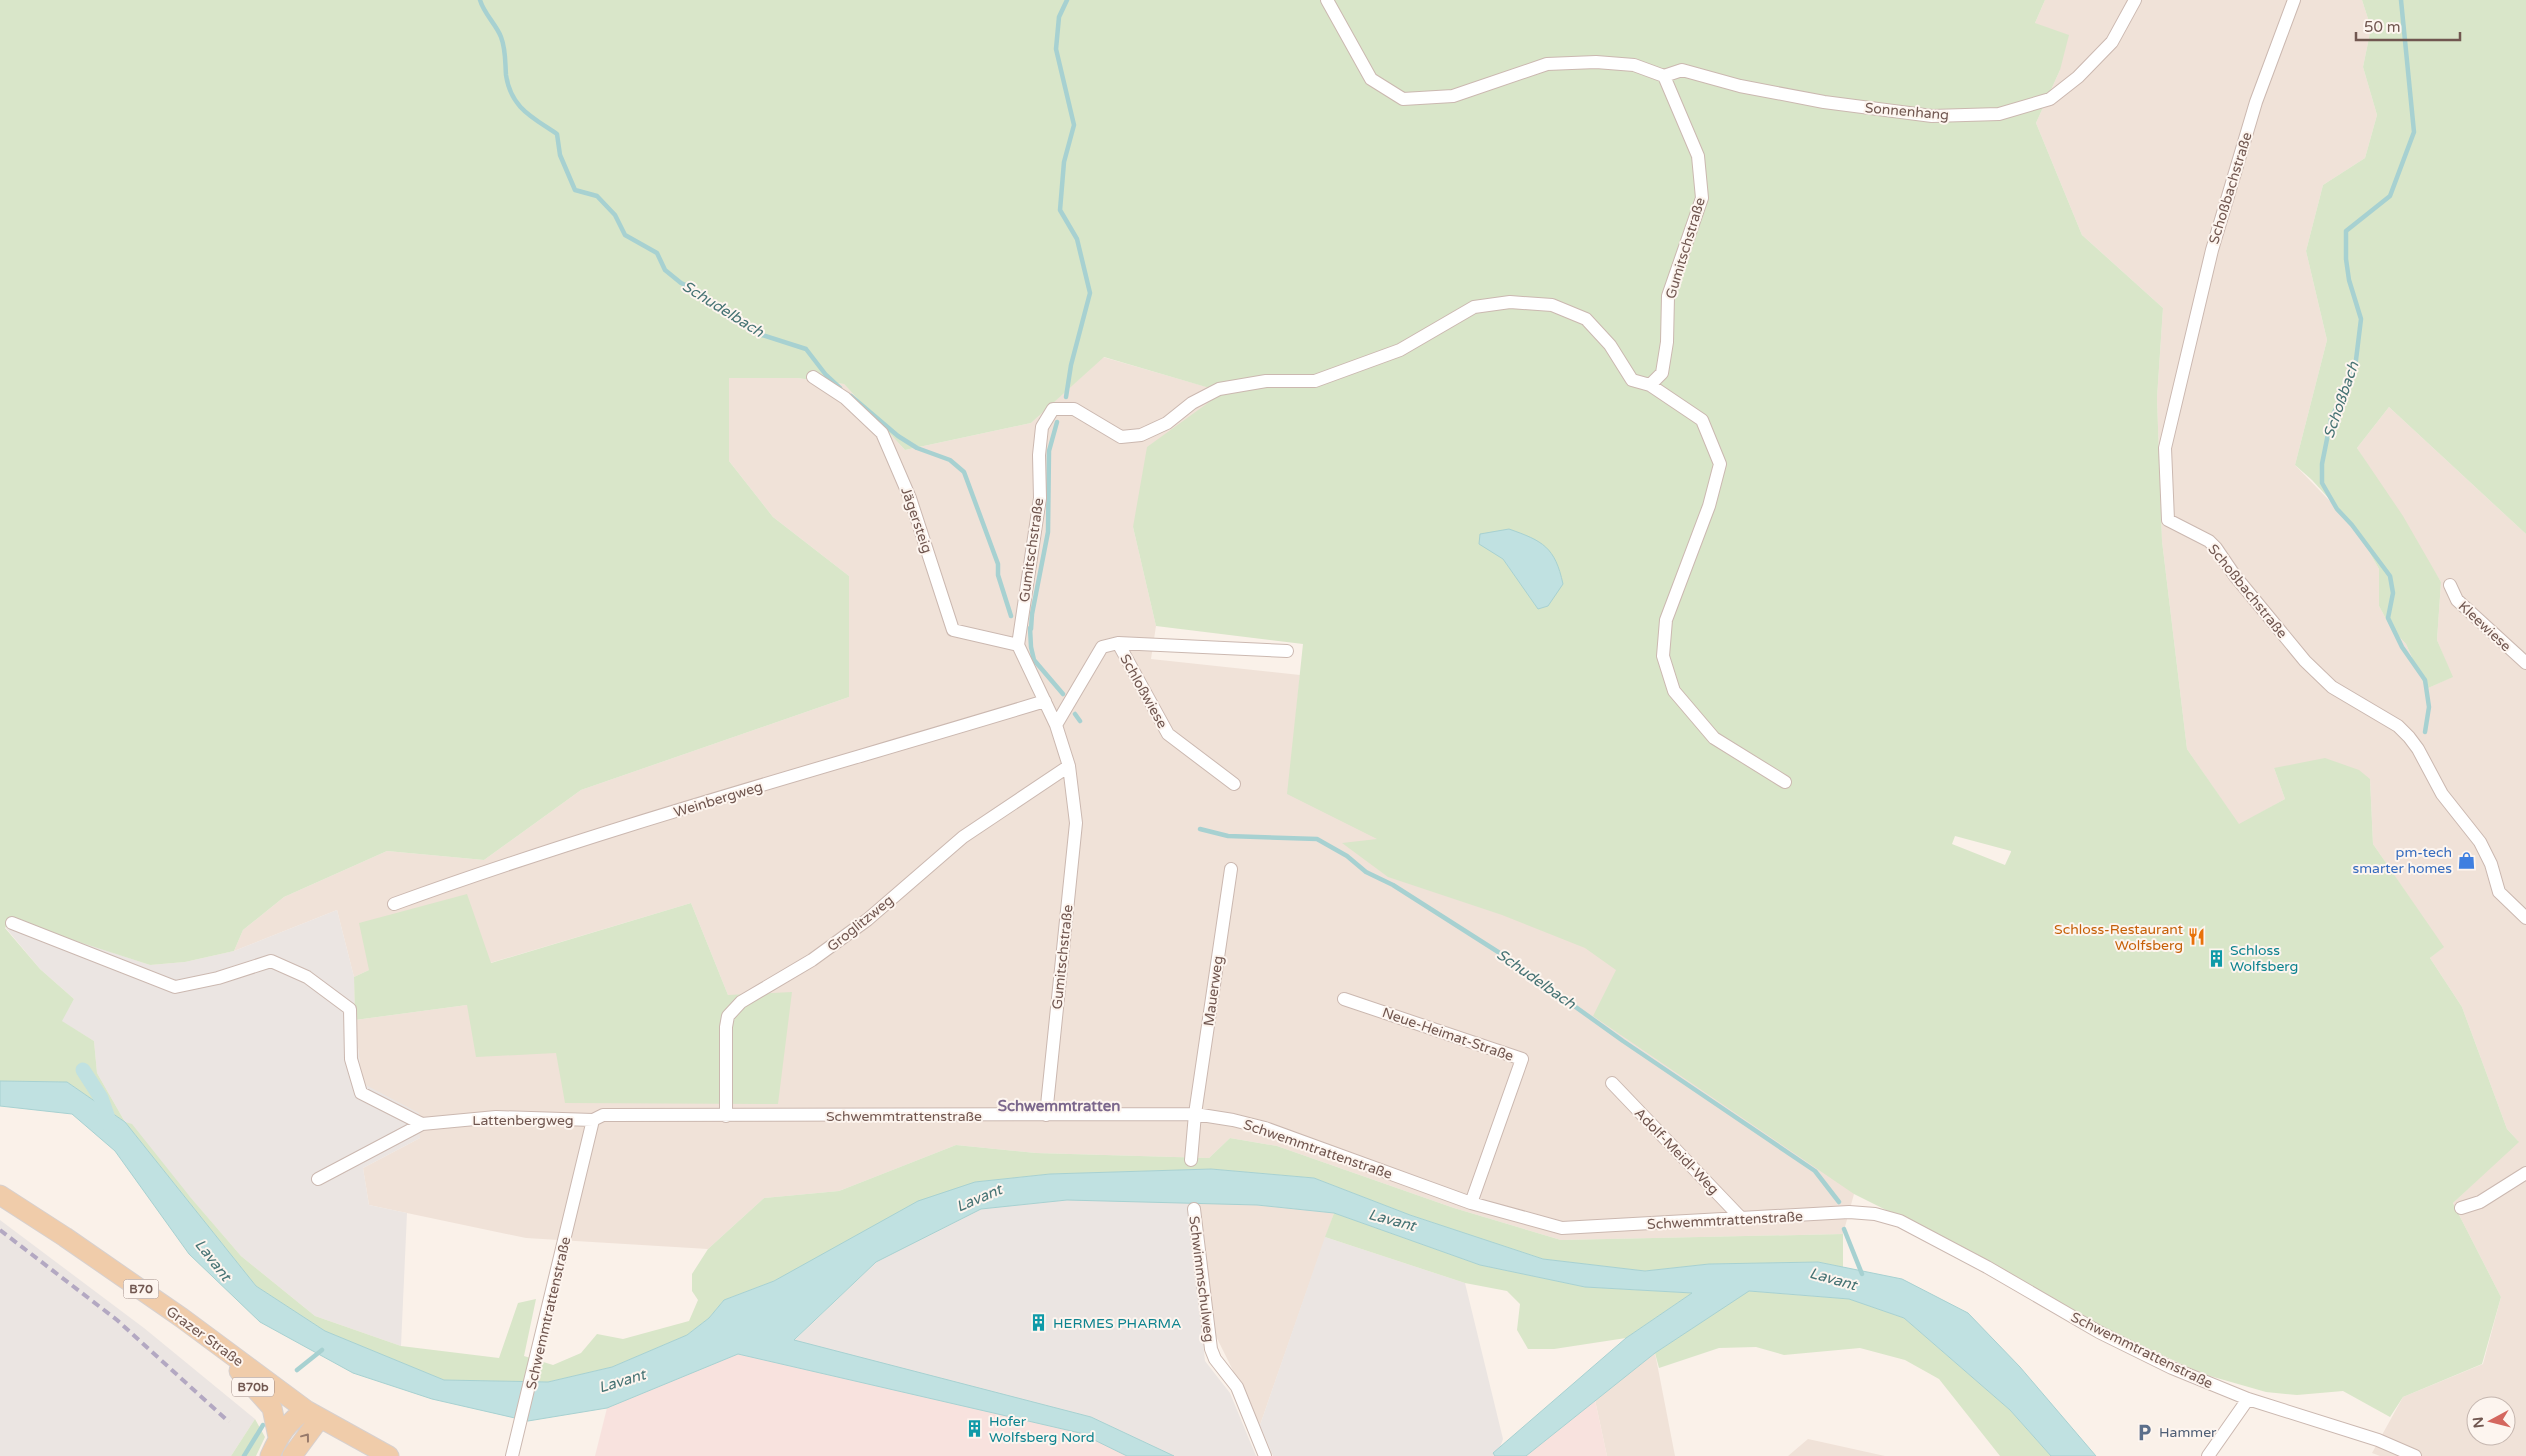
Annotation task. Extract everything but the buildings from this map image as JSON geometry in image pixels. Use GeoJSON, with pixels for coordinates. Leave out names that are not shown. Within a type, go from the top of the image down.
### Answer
{"type":"FeatureCollection","features":[{"type":"Feature","properties":{"kind":"main road","name":"Grazer Straße"},"geometry":{"type":"LineString","coordinates":[[0,1195],[65,1237],[313,1414],[389,1456]]}},
{"type":"Feature","properties":{"kind":"main road","name":"B70b"},"geometry":{"type":"LineString","coordinates":[[215,1344],[272,1408],[278,1437]]}},
{"type":"Feature","properties":{"kind":"main road"},"geometry":{"type":"LineString","coordinates":[[270,1456],[278,1437],[290,1420],[313,1414]]}},
{"type":"Feature","properties":{"kind":"main road"},"geometry":{"type":"LineString","coordinates":[[292,1456],[313,1414]]}},
{"type":"Feature","properties":{"kind":"street"},"geometry":{"type":"LineString","coordinates":[[1327,0],[1371,79],[1403,99],[1453,96],[1547,64],[1596,62],[1634,65],[1664,76]]}},
{"type":"Feature","properties":{"kind":"street","name":"Sonnenhang"},"geometry":{"type":"LineString","coordinates":[[1664,76],[1682,70],[1740,86],[1824,102],[1932,116],[1999,114],[2050,99],[2078,77],[2112,42],[2135,0]]}},
{"type":"Feature","properties":{"kind":"street","name":"Schoßbachstraße"},"geometry":{"type":"LineString","coordinates":[[2294,0],[2256,102],[2212,250],[2165,448],[2168,520],[2209,541],[2216,548],[2235,576],[2305,661],[2332,687],[2398,726],[2409,737],[2418,749],[2442,794],[2480,842],[2503,899],[2526,918]]}},
{"type":"Feature","properties":{"kind":"street","name":"Gumitschstraße"},"geometry":{"type":"LineString","coordinates":[[1046,1115],[1076,823],[1069,766],[1056,725],[1018,645],[1040,498],[1039,455],[1042,428],[1054,410],[1074,409],[1121,437],[1141,435],[1167,423],[1192,403],[1220,389],[1266,381],[1315,381],[1400,350],[1474,307],[1510,302],[1552,305],[1586,319],[1610,345],[1632,380],[1650,386],[1662,373],[1667,342],[1668,296],[1702,198],[1698,156],[1664,76]]}},
{"type":"Feature","properties":{"kind":"street","name":"Jägersteig"},"geometry":{"type":"LineString","coordinates":[[813,377],[845,398],[882,433],[910,498],[953,630],[1018,645]]}},
{"type":"Feature","properties":{"kind":"street"},"geometry":{"type":"LineString","coordinates":[[1650,386],[1702,420],[1720,464],[1700,533],[1666,620],[1663,656],[1674,691],[1714,738],[1785,782]]}},
{"type":"Feature","properties":{"kind":"street","name":"Kleewiese"},"geometry":{"type":"LineString","coordinates":[[2450,585],[2457,600],[2526,663]]}},
{"type":"Feature","properties":{"kind":"street"},"geometry":{"type":"LineString","coordinates":[[1118,643],[1287,651]]}},
{"type":"Feature","properties":{"kind":"street","name":"Schloßwiese"},"geometry":{"type":"LineString","coordinates":[[1056,725],[1102,647],[1118,643],[1168,734],[1234,784]]}},
{"type":"Feature","properties":{"kind":"street","name":"Weinbergweg"},"geometry":{"type":"LineString","coordinates":[[394,904],[517,861],[712,800],[1045,702]]}},
{"type":"Feature","properties":{"kind":"street","name":"Groglitzweg"},"geometry":{"type":"LineString","coordinates":[[726,1116],[726,1027],[733,1008],[812,960],[867,920],[963,836],[1069,766]]}},
{"type":"Feature","properties":{"kind":"street","name":"Mauerweg"},"geometry":{"type":"LineString","coordinates":[[1195,1114],[1231,868]]}},
{"type":"Feature","properties":{"kind":"street"},"geometry":{"type":"LineString","coordinates":[[12,923],[174,987],[218,978],[271,961],[307,977],[350,1008],[352,1059],[361,1092],[422,1124]]}},
{"type":"Feature","properties":{"kind":"street","name":"Neue-Heimat-Straße"},"geometry":{"type":"LineString","coordinates":[[1344,998],[1522,1059],[1471,1203]]}},
{"type":"Feature","properties":{"kind":"street","name":"Adolf-Meidl-Weg"},"geometry":{"type":"LineString","coordinates":[[1612,1083],[1742,1220]]}},
{"type":"Feature","properties":{"kind":"street"},"geometry":{"type":"LineString","coordinates":[[1191,1160],[1195,1114]]}},
{"type":"Feature","properties":{"kind":"street","name":"Schwemmtrattenstraße"},"geometry":{"type":"LineString","coordinates":[[512,1456],[520,1430],[593,1120],[603,1115],[1195,1114],[1265,1128],[1471,1203],[1562,1228],[1742,1220],[1849,1212],[1875,1214],[1900,1221],[1971,1258],[2099,1332],[2172,1368],[2248,1400],[2299,1414],[2378,1440],[2415,1456]]}},
{"type":"Feature","properties":{"kind":"street","name":"Lattenbergweg"},"geometry":{"type":"LineString","coordinates":[[318,1179],[422,1124],[496,1117],[593,1120]]}},
{"type":"Feature","properties":{"kind":"street"},"geometry":{"type":"LineString","coordinates":[[2462,1208],[2480,1202],[2526,1173]]}},
{"type":"Feature","properties":{"kind":"street","name":"Schwimmschulweg"},"geometry":{"type":"LineString","coordinates":[[1194,1209],[1211,1349],[1215,1359],[1237,1387],[1265,1456]]}},
{"type":"Feature","properties":{"kind":"street"},"geometry":{"type":"LineString","coordinates":[[2208,1456],[2248,1400]]}},
{"type":"Feature","properties":{"kind":"shaded area"},"geometry":{"type":"Polygon","coordinates":[[[2045,0],[2362,0],[2371,28],[2363,67],[2377,115],[2365,158],[2323,185],[2306,251],[2327,340],[2295,465],[2355,527],[2379,569],[2379,606],[2391,628],[2406,644],[2426,689],[2452,677],[2437,640],[2441,582],[2357,448],[2389,407],[2526,534],[2526,1456],[2380,1456],[2372,1453],[2403,1397],[2483,1364],[2501,1297],[2453,1203],[2518,1141],[2507,1129],[2462,1007],[2430,958],[2443,947],[2373,844],[2370,779],[2274,768],[2285,799],[2239,825],[2187,749],[2162,541],[2157,398],[2163,308],[2082,235],[2036,123],[2060,70],[2035,23],[2045,0]]]}},
{"type":"Feature","properties":{"kind":"shaded area"},"geometry":{"type":"Polygon","coordinates":[[[1103,357],[1224,392],[1133,527],[1156,626],[1151,659],[1300,675],[1288,794],[1414,823],[1753,1051],[1854,1194],[1843,1234],[1561,1240],[1454,1208],[1277,1146],[1230,1138],[1209,1158],[1036,1153],[956,1145],[839,1191],[764,1198],[708,1249],[526,1238],[369,1205],[363,1168],[420,1138],[362,1083],[355,1020],[467,1005],[728,995],[691,903],[490,963],[369,970],[354,977],[337,910],[234,951],[243,930],[284,897],[387,851],[484,860],[581,790],[849,697],[849,576],[773,517],[729,461],[729,378],[797,378],[844,384],[905,450],[1031,423],[1103,357]]]}},
{"type":"Feature","properties":{"kind":"shaded area"},"geometry":{"type":"Polygon","coordinates":[[[337,910],[354,977],[355,1020],[362,1083],[419,1113],[420,1138],[363,1168],[369,1205],[407,1213],[401,1346],[315,1316],[241,1256],[125,1122],[97,1073],[94,1041],[61,1021],[74,999],[40,969],[5,927],[11,919],[150,965],[185,962],[234,951],[337,910]]]}},
{"type":"Feature","properties":{"kind":"shaded area"},"geometry":{"type":"Polygon","coordinates":[[[1067,1200],[1189,1202],[1205,1361],[1230,1393],[1256,1456],[1174,1456],[1091,1417],[794,1341],[876,1262],[981,1209],[1067,1200]]]}},
{"type":"Feature","properties":{"kind":"shaded area"},"geometry":{"type":"Polygon","coordinates":[[[1189,1202],[1257,1205],[1334,1213],[1260,1425],[1200,1304],[1189,1202]]]}},
{"type":"Feature","properties":{"kind":"shaded area"},"geometry":{"type":"Polygon","coordinates":[[[0,1220],[144,1328],[255,1419],[231,1456],[0,1456],[0,1220]]]}},
{"type":"Feature","properties":{"kind":"shaded area"},"geometry":{"type":"Polygon","coordinates":[[[1325,1237],[1465,1283],[1503,1439],[1497,1456],[1273,1456],[1260,1425],[1325,1237]]]}},
{"type":"Feature","properties":{"kind":"shaded area"},"geometry":{"type":"Polygon","coordinates":[[[1655,1353],[1675,1456],[1607,1456],[1595,1400],[1655,1353]]]}},
{"type":"Feature","properties":{"kind":"shaded area"},"geometry":{"type":"Polygon","coordinates":[[[738,1354],[1080,1433],[1127,1456],[595,1456],[607,1408],[738,1354]]]}},
{"type":"Feature","properties":{"kind":"shaded area"},"geometry":{"type":"Polygon","coordinates":[[[1595,1400],[1607,1456],[1526,1456],[1595,1400]]]}},
{"type":"Feature","properties":{"kind":"shaded area"},"geometry":{"type":"Polygon","coordinates":[[[1808,1439],[1885,1456],[1788,1456],[1808,1439]]]}},
{"type":"Feature","properties":{"kind":"green space"},"geometry":{"type":"Polygon","coordinates":[[[0,0],[2045,0],[2035,23],[2069,35],[2060,70],[2036,123],[2082,235],[2163,308],[2157,398],[2162,541],[2187,749],[2239,824],[2285,799],[2274,768],[2325,758],[2359,770],[2370,779],[2373,844],[2444,947],[2430,958],[2462,1007],[2507,1129],[2519,1142],[2453,1203],[2501,1297],[2482,1364],[2403,1397],[2390,1417],[2343,1391],[2297,1395],[2266,1392],[2203,1374],[2095,1324],[1976,1255],[1854,1194],[1593,1016],[1616,970],[1585,948],[1502,915],[1388,877],[1342,843],[1377,839],[1287,794],[1303,644],[1156,626],[1133,527],[1147,447],[1223,392],[1104,357],[1031,423],[905,450],[844,384],[797,378],[729,378],[729,461],[773,517],[849,576],[849,697],[581,790],[484,860],[387,851],[284,897],[243,930],[234,951],[185,962],[150,965],[11,920],[5,928],[40,969],[74,999],[62,1021],[94,1041],[97,1073],[125,1122],[67,1082],[0,1081],[0,0]],[[1503,559],[1538,608],[1548,606],[1503,559]],[[1955,836],[1952,844],[2005,865],[2011,852],[2011,851],[1955,836]]]}},
{"type":"Feature","properties":{"kind":"green space"},"geometry":{"type":"Polygon","coordinates":[[[2362,0],[2526,0],[2526,534],[2389,407],[2357,448],[2403,516],[2441,582],[2437,640],[2453,677],[2426,689],[2406,644],[2391,628],[2379,606],[2379,569],[2355,527],[2312,480],[2295,465],[2327,340],[2306,251],[2323,185],[2365,158],[2377,115],[2363,67],[2371,28],[2362,0]]]}},
{"type":"Feature","properties":{"kind":"green space"},"geometry":{"type":"Polygon","coordinates":[[[467,894],[491,963],[691,903],[728,995],[792,992],[778,1104],[565,1103],[556,1053],[476,1057],[467,1005],[355,1020],[354,977],[369,970],[359,923],[467,894]]]}},
{"type":"Feature","properties":{"kind":"green space"},"geometry":{"type":"Polygon","coordinates":[[[125,1122],[132,1124],[191,1198],[241,1256],[315,1316],[401,1346],[499,1358],[518,1303],[536,1299],[524,1356],[553,1365],[581,1353],[597,1334],[623,1339],[689,1321],[698,1300],[692,1291],[692,1274],[708,1249],[764,1198],[839,1191],[956,1145],[1036,1153],[1209,1158],[1230,1138],[1277,1146],[1454,1208],[1561,1240],[1843,1234],[1843,1267],[1818,1262],[1709,1264],[1645,1271],[1543,1259],[1410,1215],[1314,1178],[1211,1169],[1050,1174],[975,1182],[774,1281],[724,1300],[709,1318],[687,1335],[612,1367],[548,1382],[444,1380],[325,1331],[256,1286],[125,1122]]]}},
{"type":"Feature","properties":{"kind":"green space"},"geometry":{"type":"Polygon","coordinates":[[[1334,1213],[1480,1265],[1585,1287],[1692,1293],[1626,1338],[1554,1349],[1528,1349],[1517,1330],[1520,1304],[1507,1291],[1465,1283],[1325,1237],[1334,1213]]]}},
{"type":"Feature","properties":{"kind":"green space"},"geometry":{"type":"Polygon","coordinates":[[[1748,1291],[1849,1299],[1904,1318],[2010,1410],[2051,1456],[2000,1456],[1939,1379],[1905,1360],[1860,1348],[1784,1355],[1756,1347],[1719,1348],[1659,1368],[1655,1353],[1748,1291]]]}},
{"type":"Feature","properties":{"kind":"green space"},"geometry":{"type":"Polygon","coordinates":[[[255,1419],[265,1437],[256,1456],[231,1456],[255,1419]]]}},
{"type":"Feature","properties":{"kind":"water"},"geometry":{"type":"Polygon","coordinates":[[[1509,529],[1539,542],[1546,547],[1556,561],[1563,584],[1548,606],[1538,609],[1503,559],[1479,544],[1480,534],[1509,529]]]}},
{"type":"Feature","properties":{"kind":"water","name":"Lavant"},"geometry":{"type":"Polygon","coordinates":[[[0,1081],[67,1082],[125,1122],[256,1286],[325,1331],[444,1380],[548,1382],[612,1367],[687,1335],[709,1318],[724,1300],[774,1281],[918,1201],[975,1182],[1050,1174],[1211,1169],[1314,1178],[1410,1215],[1543,1259],[1645,1271],[1709,1264],[1818,1262],[1902,1279],[1968,1313],[2020,1367],[2096,1456],[2051,1456],[2010,1410],[1904,1318],[1849,1299],[1749,1291],[1655,1353],[1526,1456],[1495,1456],[1493,1453],[1626,1338],[1692,1293],[1585,1287],[1480,1265],[1334,1213],[1257,1205],[1067,1200],[981,1209],[876,1262],[794,1340],[1091,1417],[1174,1456],[1127,1456],[1080,1433],[738,1354],[607,1408],[528,1421],[432,1399],[353,1373],[260,1322],[189,1254],[115,1151],[72,1114],[0,1106],[0,1081]]]}},
{"type":"Feature","properties":{"kind":"waterway","name":"Schudelbach"},"geometry":{"type":"LineString","coordinates":[[480,0],[503,42],[506,75],[513,96],[531,117],[557,134],[560,155],[575,190],[597,196],[615,215],[625,235],[657,253],[665,270],[681,283],[702,293],[720,308],[762,335],[806,349],[826,375],[840,388]]}},
{"type":"Feature","properties":{"kind":"waterway"},"geometry":{"type":"LineString","coordinates":[[1066,397],[1071,365],[1090,293],[1077,239],[1060,210],[1064,162],[1074,125],[1056,49],[1059,17],[1067,0]]}},
{"type":"Feature","properties":{"kind":"waterway","name":"Schoßbach"},"geometry":{"type":"LineString","coordinates":[[2401,0],[2414,132],[2390,196],[2346,231],[2346,259],[2349,280],[2361,319],[2355,368],[2331,419],[2322,464],[2322,483],[2337,509],[2352,525],[2390,576],[2393,593],[2388,618],[2402,647],[2425,680],[2429,707],[2425,732]]}},
{"type":"Feature","properties":{"kind":"waterway","name":"Schudelbach"},"geometry":{"type":"LineString","coordinates":[[851,396],[898,436],[917,448],[950,460],[964,472],[998,564],[998,575],[1011,616]]}},
{"type":"Feature","properties":{"kind":"waterway"},"geometry":{"type":"LineString","coordinates":[[1031,629],[1032,614],[1048,532],[1049,451],[1057,422]]}},
{"type":"Feature","properties":{"kind":"waterway","name":"Schudelbach"},"geometry":{"type":"LineString","coordinates":[[1030,628],[1034,660],[1063,694]]}},
{"type":"Feature","properties":{"kind":"waterway","name":"Schudelbach"},"geometry":{"type":"LineString","coordinates":[[1075,714],[1080,721]]}},
{"type":"Feature","properties":{"kind":"waterway","name":"Schudelbach"},"geometry":{"type":"LineString","coordinates":[[1200,829],[1228,836],[1317,839],[1347,856],[1366,872],[1393,885],[1506,957],[1623,1041],[1815,1171],[1839,1202]]}},
{"type":"Feature","properties":{"kind":"waterway"},"geometry":{"type":"LineString","coordinates":[[83,1070],[101,1098],[111,1127]]}},
{"type":"Feature","properties":{"kind":"waterway","name":"Schudelbach"},"geometry":{"type":"LineString","coordinates":[[1844,1229],[1862,1274]]}},
{"type":"Feature","properties":{"kind":"waterway"},"geometry":{"type":"LineString","coordinates":[[297,1370],[322,1350]]}},
{"type":"Feature","properties":{"kind":"waterway"},"geometry":{"type":"LineString","coordinates":[[244,1456],[263,1425]]}},
{"type":"Feature","properties":{"kind":"railway"},"geometry":{"type":"LineString","coordinates":[[0,1230],[117,1320],[229,1422]]}},
{"type":"Feature","properties":{"kind":"place","name":"pm-tech smarter homes"},"geometry":{"type":"Point","coordinates":[2466,860]}},
{"type":"Feature","properties":{"kind":"place","name":"Schloss-Restaurant Wolfsberg"},"geometry":{"type":"Point","coordinates":[2197,937]}},
{"type":"Feature","properties":{"kind":"place","name":"Schloss Wolfsberg"},"geometry":{"type":"Point","coordinates":[2216,958]}},
{"type":"Feature","properties":{"kind":"place","name":"HERMES PHARMA"},"geometry":{"type":"Point","coordinates":[1039,1323]}},
{"type":"Feature","properties":{"kind":"place","name":"Hofer Wolfsberg Nord"},"geometry":{"type":"Point","coordinates":[975,1429]}},
{"type":"Feature","properties":{"kind":"place","name":"Hammer"},"geometry":{"type":"Point","coordinates":[2145,1432]}},
{"type":"Feature","properties":{"kind":"district","name":"Schwemmtratten"},"geometry":{"type":"Point","coordinates":[1059,1106]}}]}
